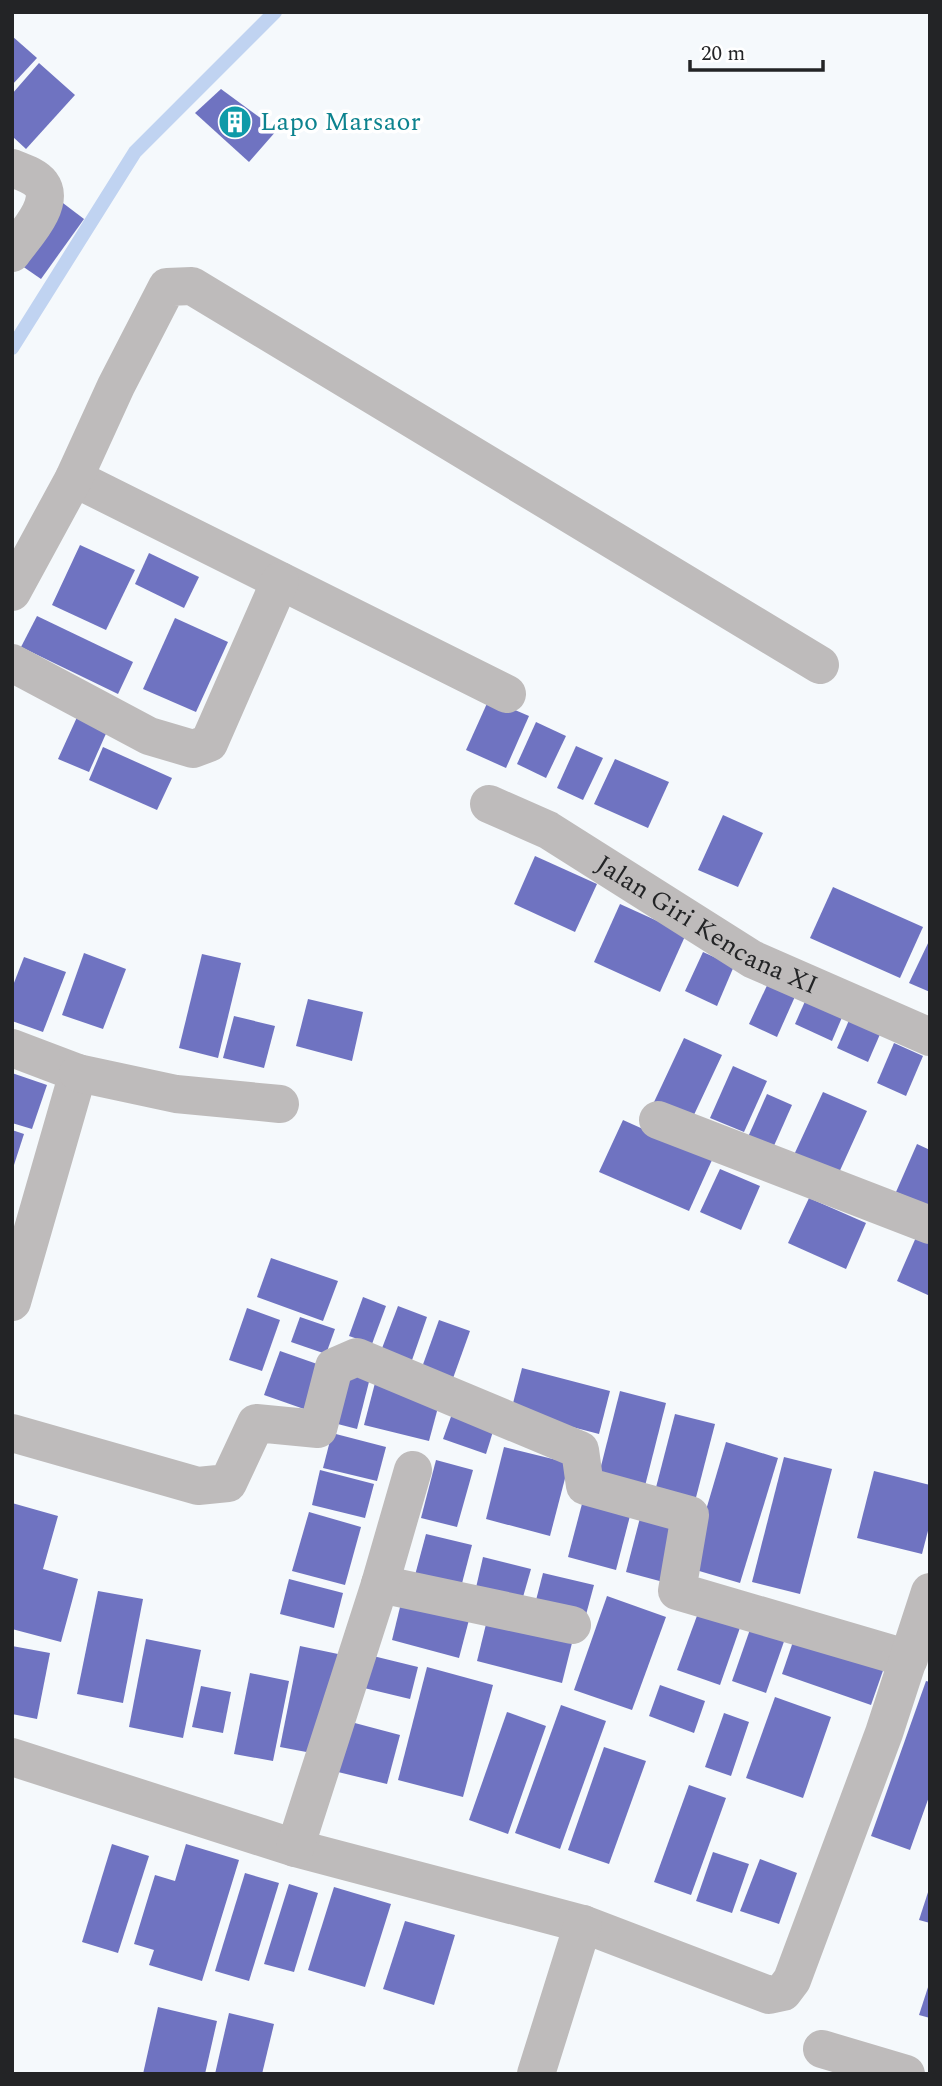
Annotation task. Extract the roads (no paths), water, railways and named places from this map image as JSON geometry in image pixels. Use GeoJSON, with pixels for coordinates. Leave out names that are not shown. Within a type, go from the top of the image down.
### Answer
{"type":"FeatureCollection","features":[{"type":"Feature","properties":{"kind":"street"},"geometry":{"type":"LineString","coordinates":[[12,253],[44,207],[46,197],[27,176]]}},
{"type":"Feature","properties":{"kind":"street"},"geometry":{"type":"LineString","coordinates":[[12,592],[74,478],[116,386],[167,287],[192,286],[820,665]]}},
{"type":"Feature","properties":{"kind":"street"},"geometry":{"type":"LineString","coordinates":[[74,478],[507,694]]}},
{"type":"Feature","properties":{"kind":"street"},"geometry":{"type":"LineString","coordinates":[[12,663],[149,736],[193,749],[209,743],[280,581]]}},
{"type":"Feature","properties":{"kind":"street","name":"Jalan Giri Kencana XI"},"geometry":{"type":"LineString","coordinates":[[489,804],[548,830],[752,959],[930,1037]]}},
{"type":"Feature","properties":{"kind":"street"},"geometry":{"type":"LineString","coordinates":[[12,1048],[78,1073],[176,1094],[280,1104]]}},
{"type":"Feature","properties":{"kind":"street"},"geometry":{"type":"LineString","coordinates":[[12,1302],[78,1073]]}},
{"type":"Feature","properties":{"kind":"street"},"geometry":{"type":"LineString","coordinates":[[658,1120],[930,1225]]}},
{"type":"Feature","properties":{"kind":"street"},"geometry":{"type":"LineString","coordinates":[[12,1433],[198,1486],[228,1483],[256,1423],[317,1429],[334,1367],[357,1357],[580,1450],[585,1486],[690,1515],[677,1591],[909,1659]]}},
{"type":"Feature","properties":{"kind":"street"},"geometry":{"type":"LineString","coordinates":[[295,1848],[380,1584],[413,1470]]}},
{"type":"Feature","properties":{"kind":"street"},"geometry":{"type":"LineString","coordinates":[[380,1584],[572,1625]]}},
{"type":"Feature","properties":{"kind":"street"},"geometry":{"type":"LineString","coordinates":[[12,1757],[295,1848],[583,1924],[769,1995],[783,1992],[792,1980],[909,1659],[930,1592]]}},
{"type":"Feature","properties":{"kind":"street"},"geometry":{"type":"LineString","coordinates":[[536,2074],[583,1924]]}},
{"type":"Feature","properties":{"kind":"street"},"geometry":{"type":"LineString","coordinates":[[822,2049],[906,2074]]}},
{"type":"Feature","properties":{"kind":"waterway"},"geometry":{"type":"LineString","coordinates":[[12,348],[135,152],[275,12]]}},
{"type":"Feature","properties":{"kind":"place","name":"Lapo Marsaor"},"geometry":{"type":"Point","coordinates":[235,122]}}]}
